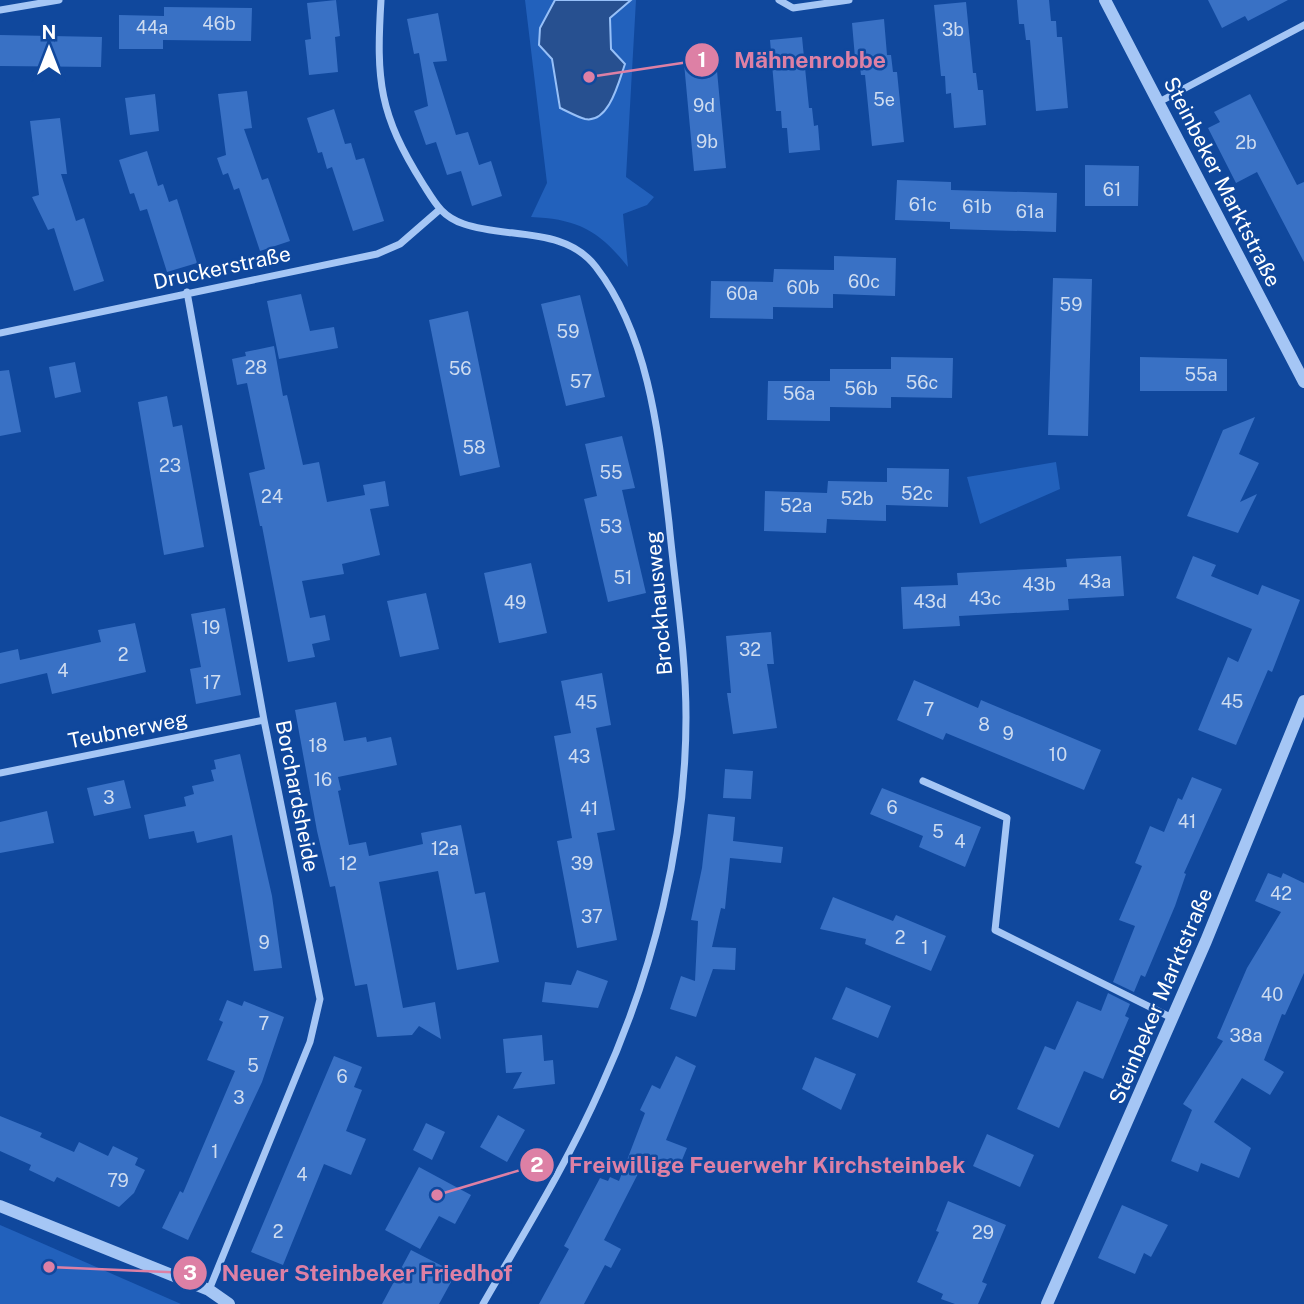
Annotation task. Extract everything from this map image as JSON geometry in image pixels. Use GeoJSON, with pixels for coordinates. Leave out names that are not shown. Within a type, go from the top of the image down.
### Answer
{"type":"FeatureCollection","features":[{"type":"Feature","properties":{"kind":"street"},"geometry":{"type":"LineString","coordinates":[[0,10],[59,0]]}},
{"type":"Feature","properties":{"kind":"street"},"geometry":{"type":"LineString","coordinates":[[381,0],[377,57],[382,97],[404,155],[438,211]]}},
{"type":"Feature","properties":{"kind":"street"},"geometry":{"type":"LineString","coordinates":[[779,0],[793,8],[849,0]]}},
{"type":"Feature","properties":{"kind":"street","name":"Steinbeker Marktstraße"},"geometry":{"type":"LineString","coordinates":[[1105,0],[1304,382]]}},
{"type":"Feature","properties":{"kind":"street"},"geometry":{"type":"LineString","coordinates":[[1158,102],[1304,25]]}},
{"type":"Feature","properties":{"kind":"street","name":"Druckerstraße"},"geometry":{"type":"LineString","coordinates":[[0,333],[384,252],[400,244],[438,211]]}},
{"type":"Feature","properties":{"kind":"street","name":"Brockhausweg"},"geometry":{"type":"LineString","coordinates":[[438,211],[464,225],[555,240],[575,249],[593,263],[615,294],[631,330],[644,372],[657,435],[675,582],[686,715],[678,813],[666,887],[650,955],[629,1020],[600,1090],[483,1304]]}},
{"type":"Feature","properties":{"kind":"street","name":"Borchardsheide"},"geometry":{"type":"LineString","coordinates":[[187,292],[264,720],[320,999],[310,1042],[209,1290]]}},
{"type":"Feature","properties":{"kind":"street","name":"Steinbeker Marktstraße"},"geometry":{"type":"LineString","coordinates":[[1047,1304],[1173,1019],[1304,701]]}},
{"type":"Feature","properties":{"kind":"street","name":"Teubnerweg"},"geometry":{"type":"LineString","coordinates":[[0,773],[264,720]]}},
{"type":"Feature","properties":{"kind":"street"},"geometry":{"type":"LineString","coordinates":[[923,782],[1007,818],[995,930],[1173,1019]]}},
{"type":"Feature","properties":{"kind":"street"},"geometry":{"type":"LineString","coordinates":[[0,1206],[209,1290],[229,1304]]}},
{"type":"Feature","properties":{"kind":"shaded area"},"geometry":{"type":"Polygon","coordinates":[[[525,0],[555,0],[540,28],[552,59],[559,107],[594,119],[611,49],[610,18],[631,0],[636,0],[626,177],[654,197],[647,205],[623,214],[628,267],[607,244],[586,229],[561,220],[531,217],[547,183],[525,0]]]}},
{"type":"Feature","properties":{"kind":"shaded area"},"geometry":{"type":"Polygon","coordinates":[[[555,0],[631,0],[610,18],[611,49],[625,64],[612,100],[601,115],[593,119],[582,118],[560,108],[552,59],[539,45],[540,28],[555,0]]]}},
{"type":"Feature","properties":{"kind":"shaded area"},"geometry":{"type":"Polygon","coordinates":[[[1056,462],[1060,489],[980,524],[967,477],[1056,462]]]}},
{"type":"Feature","properties":{"kind":"shaded area"},"geometry":{"type":"Polygon","coordinates":[[[0,1225],[14,1231],[181,1304],[0,1304],[0,1225]]]}},
{"type":"Feature","properties":{"kind":"building"},"geometry":{"type":"Polygon","coordinates":[[[336,0],[340,36],[335,37],[338,72],[309,75],[305,40],[311,39],[307,3],[336,0]]]}},
{"type":"Feature","properties":{"kind":"building"},"geometry":{"type":"Polygon","coordinates":[[[1017,0],[1049,0],[1051,21],[1056,21],[1057,37],[1062,37],[1068,108],[1036,111],[1030,40],[1026,40],[1024,24],[1019,24],[1017,0]]]}},
{"type":"Feature","properties":{"kind":"building"},"geometry":{"type":"Polygon","coordinates":[[[1208,0],[1288,0],[1248,21],[1245,16],[1222,28],[1208,0]]]}},
{"type":"Feature","properties":{"kind":"building"},"geometry":{"type":"Polygon","coordinates":[[[966,2],[973,73],[976,73],[978,90],[983,90],[986,125],[954,128],[951,93],[946,94],[945,76],[941,76],[934,5],[966,2]]]}},
{"type":"Feature","properties":{"kind":"building"},"geometry":{"type":"Polygon","coordinates":[[[164,7],[252,8],[251,41],[163,40],[163,49],[119,49],[119,15],[164,16],[164,7]]]}},
{"type":"Feature","properties":{"kind":"building"},"geometry":{"type":"Polygon","coordinates":[[[438,13],[447,61],[433,62],[456,135],[468,132],[479,165],[491,161],[502,196],[472,206],[461,171],[447,175],[436,142],[426,145],[414,111],[428,106],[419,53],[414,54],[407,19],[438,13]]]}},
{"type":"Feature","properties":{"kind":"building"},"geometry":{"type":"Polygon","coordinates":[[[884,19],[887,55],[891,55],[893,72],[897,72],[904,142],[872,146],[865,75],[861,75],[859,58],[855,58],[852,23],[884,19]]]}},
{"type":"Feature","properties":{"kind":"building"},"geometry":{"type":"Polygon","coordinates":[[[0,35],[102,37],[101,67],[0,66],[0,35]]]}},
{"type":"Feature","properties":{"kind":"building"},"geometry":{"type":"Polygon","coordinates":[[[802,37],[809,108],[812,108],[814,126],[818,125],[820,150],[789,153],[787,128],[782,128],[781,111],[776,111],[770,40],[802,37]]]}},
{"type":"Feature","properties":{"kind":"building"},"geometry":{"type":"Polygon","coordinates":[[[716,60],[726,168],[694,171],[684,63],[716,60]]]}},
{"type":"Feature","properties":{"kind":"building"},"geometry":{"type":"Polygon","coordinates":[[[247,91],[252,128],[244,129],[262,180],[268,178],[290,241],[260,251],[239,188],[234,190],[228,173],[223,175],[217,158],[226,155],[218,94],[247,91]]]}},
{"type":"Feature","properties":{"kind":"building"},"geometry":{"type":"Polygon","coordinates":[[[155,94],[159,131],[130,135],[125,98],[155,94]]]}},
{"type":"Feature","properties":{"kind":"building"},"geometry":{"type":"Polygon","coordinates":[[[1250,94],[1297,185],[1304,182],[1304,262],[1257,172],[1236,183],[1208,128],[1220,122],[1214,112],[1250,94]]]}},
{"type":"Feature","properties":{"kind":"building"},"geometry":{"type":"Polygon","coordinates":[[[334,109],[345,144],[351,143],[356,160],[364,158],[384,221],[353,231],[332,167],[327,169],[322,152],[318,153],[307,118],[334,109]]]}},
{"type":"Feature","properties":{"kind":"building"},"geometry":{"type":"Polygon","coordinates":[[[60,118],[67,174],[61,174],[76,221],[84,218],[104,281],[74,291],[54,228],[48,230],[32,197],[39,195],[30,121],[60,118]]]}},
{"type":"Feature","properties":{"kind":"building"},"geometry":{"type":"Polygon","coordinates":[[[147,151],[158,186],[163,184],[169,202],[177,199],[197,263],[167,272],[147,209],[140,211],[134,193],[130,194],[119,160],[147,151]]]}},
{"type":"Feature","properties":{"kind":"building"},"geometry":{"type":"Polygon","coordinates":[[[1085,165],[1139,166],[1138,206],[1085,206],[1085,165]]]}},
{"type":"Feature","properties":{"kind":"building"},"geometry":{"type":"Polygon","coordinates":[[[897,180],[951,182],[951,190],[1057,193],[1056,232],[950,229],[950,222],[895,220],[897,180]]]}},
{"type":"Feature","properties":{"kind":"building"},"geometry":{"type":"Polygon","coordinates":[[[834,256],[896,258],[895,296],[833,294],[833,308],[773,307],[773,319],[710,318],[711,281],[773,282],[774,269],[834,270],[834,256]]]}},
{"type":"Feature","properties":{"kind":"building"},"geometry":{"type":"Polygon","coordinates":[[[1053,278],[1092,279],[1088,436],[1048,435],[1053,278]]]}},
{"type":"Feature","properties":{"kind":"building"},"geometry":{"type":"Polygon","coordinates":[[[301,294],[310,331],[334,327],[338,348],[279,359],[267,301],[301,294]]]}},
{"type":"Feature","properties":{"kind":"building"},"geometry":{"type":"Polygon","coordinates":[[[580,295],[605,397],[566,406],[541,304],[580,295]]]}},
{"type":"Feature","properties":{"kind":"building"},"geometry":{"type":"Polygon","coordinates":[[[468,311],[500,467],[460,476],[429,320],[468,311]]]}},
{"type":"Feature","properties":{"kind":"building"},"geometry":{"type":"Polygon","coordinates":[[[274,346],[283,396],[287,395],[303,465],[319,462],[327,502],[365,495],[363,485],[385,481],[389,506],[370,509],[380,555],[342,564],[344,574],[302,581],[310,618],[325,615],[330,640],[312,644],[315,657],[288,662],[249,473],[265,469],[247,383],[237,385],[232,359],[246,356],[245,352],[274,346]]]}},
{"type":"Feature","properties":{"kind":"building"},"geometry":{"type":"Polygon","coordinates":[[[891,357],[953,358],[952,398],[891,397],[891,408],[830,407],[830,421],[767,420],[768,381],[830,381],[830,369],[891,369],[891,357]]]}},
{"type":"Feature","properties":{"kind":"building"},"geometry":{"type":"Polygon","coordinates":[[[1140,357],[1227,359],[1227,391],[1140,391],[1140,357]]]}},
{"type":"Feature","properties":{"kind":"building"},"geometry":{"type":"Polygon","coordinates":[[[75,362],[81,392],[55,398],[49,367],[75,362]]]}},
{"type":"Feature","properties":{"kind":"building"},"geometry":{"type":"Polygon","coordinates":[[[9,370],[21,432],[0,436],[0,371],[9,370]]]}},
{"type":"Feature","properties":{"kind":"building"},"geometry":{"type":"Polygon","coordinates":[[[167,396],[173,427],[182,425],[204,547],[164,555],[138,402],[167,396]]]}},
{"type":"Feature","properties":{"kind":"building"},"geometry":{"type":"Polygon","coordinates":[[[1255,417],[1239,454],[1259,463],[1240,502],[1257,494],[1238,533],[1187,516],[1223,430],[1255,417]]]}},
{"type":"Feature","properties":{"kind":"building"},"geometry":{"type":"Polygon","coordinates":[[[622,436],[635,488],[622,490],[646,593],[608,602],[584,499],[597,496],[585,444],[622,436]]]}},
{"type":"Feature","properties":{"kind":"building"},"geometry":{"type":"Polygon","coordinates":[[[887,468],[949,469],[948,507],[886,505],[886,521],[827,519],[826,533],[764,531],[765,491],[827,493],[828,481],[887,482],[887,468]]]}},
{"type":"Feature","properties":{"kind":"building"},"geometry":{"type":"Polygon","coordinates":[[[1121,556],[1124,596],[1068,599],[1069,610],[959,616],[960,626],[903,629],[901,587],[958,585],[957,573],[1067,567],[1066,559],[1121,556]]]}},
{"type":"Feature","properties":{"kind":"building"},"geometry":{"type":"Polygon","coordinates":[[[1193,556],[1216,565],[1211,576],[1258,595],[1262,585],[1300,600],[1272,672],[1268,670],[1236,745],[1198,730],[1228,657],[1238,662],[1252,629],[1176,598],[1193,556]]]}},
{"type":"Feature","properties":{"kind":"building"},"geometry":{"type":"Polygon","coordinates":[[[531,563],[547,633],[499,643],[484,573],[531,563]]]}},
{"type":"Feature","properties":{"kind":"building"},"geometry":{"type":"Polygon","coordinates":[[[426,593],[439,649],[400,657],[387,601],[426,593]]]}},
{"type":"Feature","properties":{"kind":"building"},"geometry":{"type":"Polygon","coordinates":[[[225,608],[241,695],[196,704],[190,669],[201,667],[191,614],[225,608]]]}},
{"type":"Feature","properties":{"kind":"building"},"geometry":{"type":"Polygon","coordinates":[[[135,623],[146,672],[52,694],[47,673],[0,684],[0,653],[18,649],[20,660],[101,642],[98,630],[135,623]]]}},
{"type":"Feature","properties":{"kind":"building"},"geometry":{"type":"Polygon","coordinates":[[[771,632],[774,664],[767,664],[777,728],[733,734],[727,693],[731,693],[726,636],[771,632]]]}},
{"type":"Feature","properties":{"kind":"building"},"geometry":{"type":"Polygon","coordinates":[[[602,673],[611,725],[596,728],[615,830],[597,833],[617,940],[577,948],[557,841],[572,838],[554,736],[571,733],[561,681],[602,673]]]}},
{"type":"Feature","properties":{"kind":"building"},"geometry":{"type":"Polygon","coordinates":[[[914,680],[978,708],[981,700],[1101,750],[1084,790],[946,733],[943,740],[897,720],[914,680]]]}},
{"type":"Feature","properties":{"kind":"building"},"geometry":{"type":"Polygon","coordinates":[[[336,702],[344,741],[366,737],[367,742],[391,737],[397,765],[338,777],[341,790],[338,791],[349,845],[366,842],[369,856],[423,844],[421,833],[461,825],[475,894],[485,892],[499,962],[457,970],[438,871],[379,882],[403,1008],[435,1002],[441,1039],[419,1026],[412,1035],[377,1037],[367,984],[355,986],[335,886],[330,887],[317,831],[295,710],[336,702]]]}},
{"type":"Feature","properties":{"kind":"building"},"geometry":{"type":"Polygon","coordinates":[[[240,754],[272,896],[282,968],[254,971],[232,835],[197,843],[194,831],[149,839],[144,815],[186,806],[184,797],[194,794],[192,786],[214,781],[211,770],[216,769],[214,760],[240,754]]]}},
{"type":"Feature","properties":{"kind":"building"},"geometry":{"type":"Polygon","coordinates":[[[725,769],[753,771],[751,799],[723,798],[725,769]]]}},
{"type":"Feature","properties":{"kind":"building"},"geometry":{"type":"Polygon","coordinates":[[[1192,777],[1222,789],[1184,873],[1186,874],[1175,906],[1145,977],[1141,975],[1134,992],[1113,982],[1135,926],[1119,920],[1142,866],[1135,863],[1150,826],[1164,832],[1178,798],[1182,800],[1192,777]]]}},
{"type":"Feature","properties":{"kind":"building"},"geometry":{"type":"Polygon","coordinates":[[[124,780],[131,808],[94,816],[87,788],[124,780]]]}},
{"type":"Feature","properties":{"kind":"building"},"geometry":{"type":"Polygon","coordinates":[[[882,788],[981,827],[965,867],[919,847],[923,836],[870,814],[882,788]]]}},
{"type":"Feature","properties":{"kind":"building"},"geometry":{"type":"Polygon","coordinates":[[[47,811],[54,843],[0,853],[0,822],[47,811]]]}},
{"type":"Feature","properties":{"kind":"building"},"geometry":{"type":"Polygon","coordinates":[[[708,814],[735,817],[733,841],[783,847],[781,863],[730,858],[725,909],[721,908],[712,947],[736,948],[735,970],[713,969],[696,1017],[670,1009],[681,976],[695,981],[698,921],[691,920],[702,868],[708,814]]]}},
{"type":"Feature","properties":{"kind":"building"},"geometry":{"type":"Polygon","coordinates":[[[1268,873],[1281,878],[1283,873],[1304,883],[1304,973],[1285,1015],[1282,1014],[1264,1060],[1284,1072],[1270,1095],[1242,1078],[1214,1122],[1251,1148],[1239,1178],[1201,1163],[1198,1172],[1171,1161],[1192,1110],[1183,1104],[1223,1041],[1217,1038],[1247,968],[1281,912],[1255,901],[1268,873]]]}},
{"type":"Feature","properties":{"kind":"building"},"geometry":{"type":"Polygon","coordinates":[[[833,897],[893,921],[896,915],[946,936],[931,971],[865,944],[866,939],[820,929],[833,897]]]}},
{"type":"Feature","properties":{"kind":"building"},"geometry":{"type":"Polygon","coordinates":[[[577,970],[608,981],[598,1008],[542,1002],[545,982],[571,985],[577,970]]]}},
{"type":"Feature","properties":{"kind":"building"},"geometry":{"type":"Polygon","coordinates":[[[846,987],[891,1006],[878,1038],[832,1019],[846,987]]]}},
{"type":"Feature","properties":{"kind":"building"},"geometry":{"type":"Polygon","coordinates":[[[1108,993],[1130,1004],[1125,1016],[1129,1018],[1103,1079],[1084,1071],[1059,1128],[1017,1109],[1045,1046],[1055,1050],[1077,1001],[1101,1011],[1108,993]]]}},
{"type":"Feature","properties":{"kind":"building"},"geometry":{"type":"Polygon","coordinates":[[[227,1000],[242,1006],[244,1001],[284,1017],[262,1082],[188,1240],[162,1228],[180,1191],[183,1193],[235,1071],[207,1060],[223,1022],[219,1020],[227,1000]]]}},
{"type":"Feature","properties":{"kind":"building"},"geometry":{"type":"Polygon","coordinates":[[[542,1035],[544,1061],[553,1060],[555,1084],[513,1089],[522,1072],[506,1073],[503,1039],[542,1035]]]}},
{"type":"Feature","properties":{"kind":"building"},"geometry":{"type":"Polygon","coordinates":[[[334,1056],[362,1067],[354,1087],[362,1090],[346,1131],[366,1139],[351,1175],[324,1164],[283,1265],[251,1252],[334,1056]]]}},
{"type":"Feature","properties":{"kind":"building"},"geometry":{"type":"Polygon","coordinates":[[[676,1056],[696,1066],[666,1140],[687,1148],[677,1172],[666,1168],[664,1172],[643,1164],[604,1240],[621,1249],[611,1268],[605,1265],[584,1304],[539,1304],[569,1249],[564,1246],[600,1178],[608,1181],[610,1177],[619,1181],[645,1113],[640,1110],[652,1085],[660,1089],[676,1056]]]}},
{"type":"Feature","properties":{"kind":"building"},"geometry":{"type":"Polygon","coordinates":[[[815,1057],[856,1074],[841,1110],[802,1089],[815,1057]]]}},
{"type":"Feature","properties":{"kind":"building"},"geometry":{"type":"Polygon","coordinates":[[[498,1115],[525,1130],[507,1162],[480,1147],[498,1115]]]}},
{"type":"Feature","properties":{"kind":"building"},"geometry":{"type":"Polygon","coordinates":[[[0,1116],[42,1133],[40,1137],[74,1152],[79,1142],[108,1156],[113,1146],[138,1158],[135,1165],[145,1170],[134,1193],[119,1207],[57,1177],[54,1182],[29,1170],[31,1165],[0,1151],[0,1116]]]}},
{"type":"Feature","properties":{"kind":"building"},"geometry":{"type":"Polygon","coordinates":[[[426,1123],[445,1132],[432,1160],[413,1150],[426,1123]]]}},
{"type":"Feature","properties":{"kind":"building"},"geometry":{"type":"Polygon","coordinates":[[[987,1134],[1034,1155],[1020,1187],[973,1166],[987,1134]]]}},
{"type":"Feature","properties":{"kind":"building"},"geometry":{"type":"Polygon","coordinates":[[[419,1167],[471,1195],[455,1224],[439,1216],[420,1249],[385,1230],[419,1167]]]}},
{"type":"Feature","properties":{"kind":"building"},"geometry":{"type":"Polygon","coordinates":[[[948,1201],[1006,1225],[982,1282],[987,1284],[978,1304],[955,1304],[941,1299],[943,1294],[917,1282],[939,1232],[936,1231],[948,1201]]]}},
{"type":"Feature","properties":{"kind":"building"},"geometry":{"type":"Polygon","coordinates":[[[1122,1205],[1168,1225],[1151,1257],[1144,1253],[1135,1274],[1098,1258],[1122,1205]]]}},
{"type":"Feature","properties":{"kind":"building"},"geometry":{"type":"Polygon","coordinates":[[[411,1250],[456,1273],[439,1304],[382,1304],[411,1250]]]}},
{"type":"Feature","properties":{"kind":"place","name":"Mähnenrobbe"},"geometry":{"type":"Point","coordinates":[589,77]}},
{"type":"Feature","properties":{"kind":"place","name":"Freiwillige Feuerwehr Kirchsteinbek"},"geometry":{"type":"Point","coordinates":[437,1195]}},
{"type":"Feature","properties":{"kind":"place","name":"Neuer Steinbeker Friedhof"},"geometry":{"type":"Point","coordinates":[49,1267]}}]}
